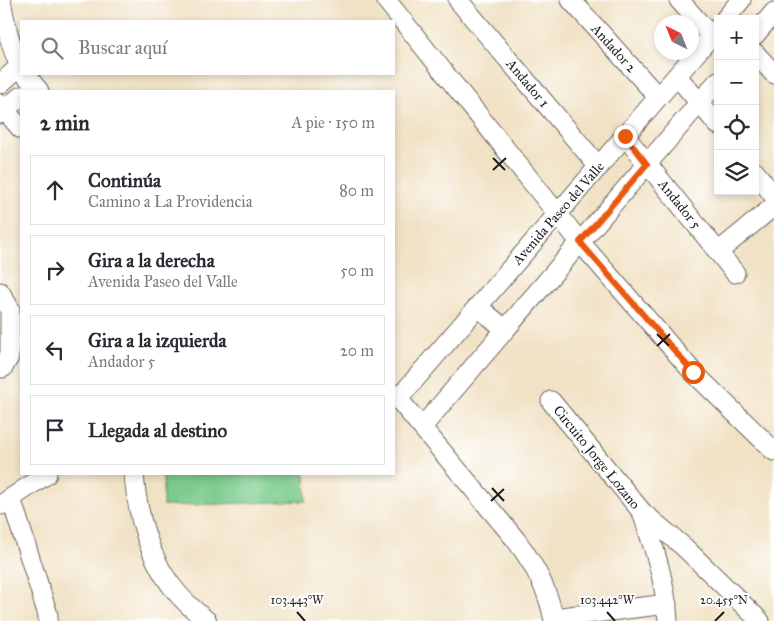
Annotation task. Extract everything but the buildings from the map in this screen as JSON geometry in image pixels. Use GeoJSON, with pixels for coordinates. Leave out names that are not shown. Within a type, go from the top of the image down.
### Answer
{"type":"FeatureCollection","features":[{"type":"Feature","properties":{"kind":"street"},"geometry":{"type":"LineString","coordinates":[[1,0],[4,20],[20,66]]}},
{"type":"Feature","properties":{"kind":"street"},"geometry":{"type":"LineString","coordinates":[[386,0],[580,242],[693,372],[774,451]]}},
{"type":"Feature","properties":{"kind":"street","name":"Andador 1"},"geometry":{"type":"LineString","coordinates":[[458,0],[599,167]]}},
{"type":"Feature","properties":{"kind":"street","name":"Andador 2"},"geometry":{"type":"LineString","coordinates":[[571,0],[658,97]]}},
{"type":"Feature","properties":{"kind":"street"},"geometry":{"type":"LineString","coordinates":[[679,0],[714,32]]}},
{"type":"Feature","properties":{"kind":"street"},"geometry":{"type":"LineString","coordinates":[[728,15],[741,0]]}},
{"type":"Feature","properties":{"kind":"street"},"geometry":{"type":"LineString","coordinates":[[759,30],[774,12]]}},
{"type":"Feature","properties":{"kind":"street","name":"Avenida Paseo del Valle"},"geometry":{"type":"LineString","coordinates":[[396,396],[478,307],[714,32]]}},
{"type":"Feature","properties":{"kind":"street"},"geometry":{"type":"LineString","coordinates":[[759,57],[774,74]]}},
{"type":"Feature","properties":{"kind":"street"},"geometry":{"type":"LineString","coordinates":[[677,76],[714,120]]}},
{"type":"Feature","properties":{"kind":"street"},"geometry":{"type":"LineString","coordinates":[[0,84],[27,82]]}},
{"type":"Feature","properties":{"kind":"street"},"geometry":{"type":"LineString","coordinates":[[20,128],[2,109],[27,82]]}},
{"type":"Feature","properties":{"kind":"street"},"geometry":{"type":"LineString","coordinates":[[422,427],[714,86]]}},
{"type":"Feature","properties":{"kind":"street","name":"Andador 5"},"geometry":{"type":"LineString","coordinates":[[625,136],[735,273]]}},
{"type":"Feature","properties":{"kind":"street"},"geometry":{"type":"LineString","coordinates":[[759,177],[774,196]]}},
{"type":"Feature","properties":{"kind":"street"},"geometry":{"type":"LineString","coordinates":[[718,252],[774,206]]}},
{"type":"Feature","properties":{"kind":"street"},"geometry":{"type":"LineString","coordinates":[[0,292],[10,309],[10,350],[9,357],[3,368]]}},
{"type":"Feature","properties":{"kind":"street"},"geometry":{"type":"LineString","coordinates":[[478,307],[505,329]]}},
{"type":"Feature","properties":{"kind":"street"},"geometry":{"type":"LineString","coordinates":[[396,396],[516,540],[532,562],[545,589],[554,620]]}},
{"type":"Feature","properties":{"kind":"street","name":"Circuito Jorge Lozano"},"geometry":{"type":"LineString","coordinates":[[551,401],[642,512],[684,548],[760,621]]}},
{"type":"Feature","properties":{"kind":"street"},"geometry":{"type":"LineString","coordinates":[[46,475],[6,502],[48,615],[48,621]]}},
{"type":"Feature","properties":{"kind":"street"},"geometry":{"type":"LineString","coordinates":[[134,475],[136,502],[153,554],[165,577],[178,594],[207,621]]}},
{"type":"Feature","properties":{"kind":"street","name":"Circuito Jorge Lozano"},"geometry":{"type":"LineString","coordinates":[[554,620],[667,613],[657,559],[642,512]]}},
{"type":"Feature","properties":{"kind":"green space"},"geometry":{"type":"Polygon","coordinates":[[[163,475],[305,475],[306,501],[163,506],[163,475]]]}},
{"type":"Feature","properties":{"kind":"route"},"geometry":{"type":"LineString","coordinates":[[625,136],[647,164],[580,242],[693,372]]}}]}
